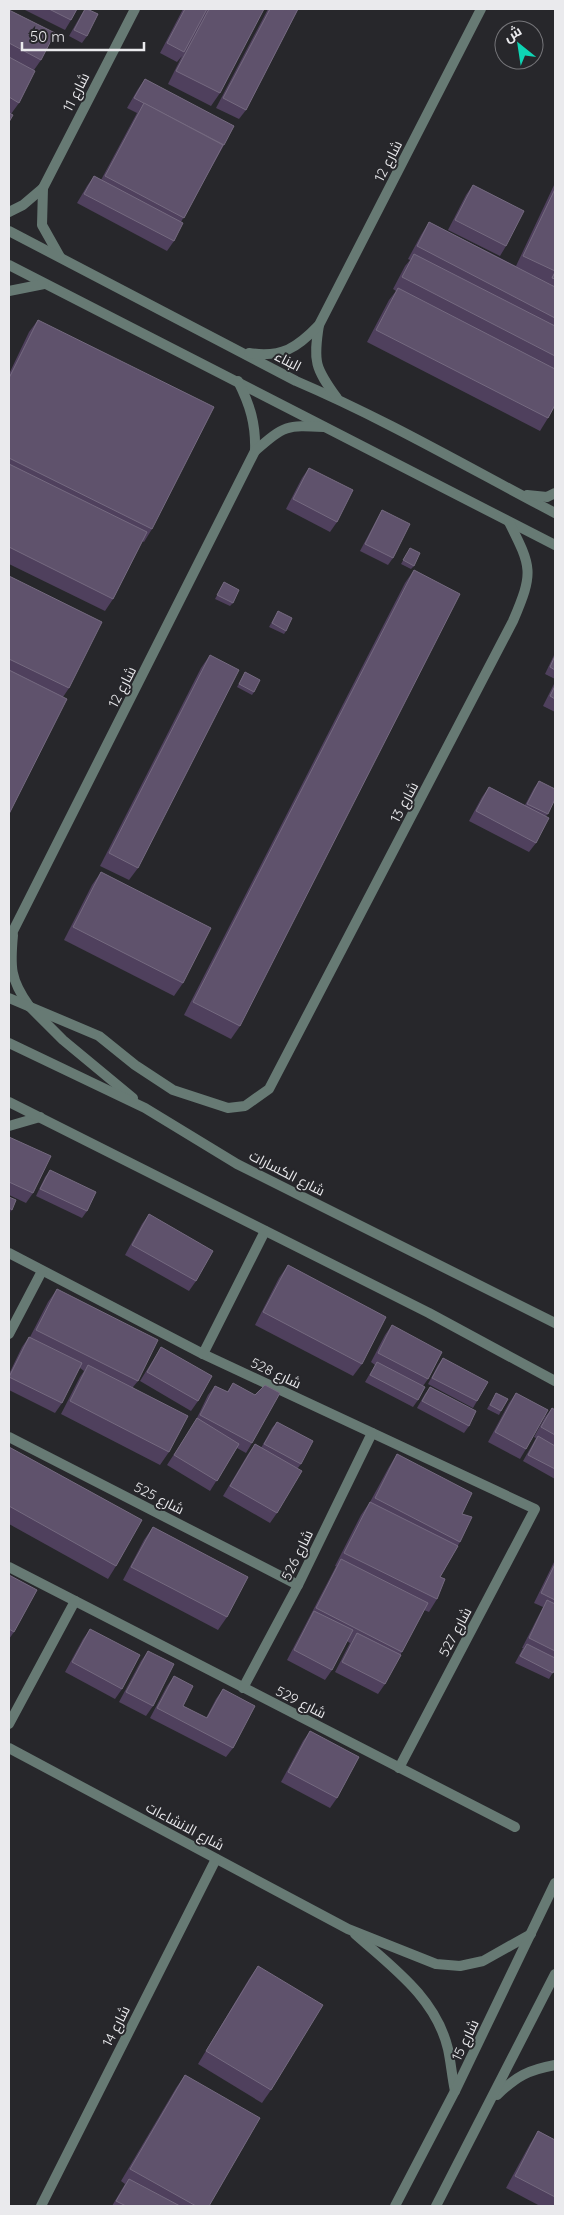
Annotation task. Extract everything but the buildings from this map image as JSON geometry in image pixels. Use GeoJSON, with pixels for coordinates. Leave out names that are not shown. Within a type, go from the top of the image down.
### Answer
{"type":"FeatureCollection","features":[{"type":"Feature","properties":{"kind":"street","name":"شارع 11"},"geometry":{"type":"LineString","coordinates":[[9,212],[23,206],[43,188],[135,9]]}},
{"type":"Feature","properties":{"kind":"street","name":"شارع 12"},"geometry":{"type":"LineString","coordinates":[[241,352],[263,355],[288,351],[304,341],[319,325],[481,9]]}},
{"type":"Feature","properties":{"kind":"street","name":"شارع 11"},"geometry":{"type":"LineString","coordinates":[[43,188],[42,225],[62,259]]}},
{"type":"Feature","properties":{"kind":"street","name":"البناء"},"geometry":{"type":"LineString","coordinates":[[9,231],[296,381],[338,399],[555,513]]}},
{"type":"Feature","properties":{"kind":"street"},"geometry":{"type":"LineString","coordinates":[[9,265],[555,545]]}},
{"type":"Feature","properties":{"kind":"street"},"geometry":{"type":"LineString","coordinates":[[9,291],[44,284]]}},
{"type":"Feature","properties":{"kind":"street","name":"شارع 12"},"geometry":{"type":"LineString","coordinates":[[319,325],[314,354],[326,383],[338,399]]}},
{"type":"Feature","properties":{"kind":"street","name":"شارع 12"},"geometry":{"type":"LineString","coordinates":[[238,381],[250,405],[254,420],[255,451]]}},
{"type":"Feature","properties":{"kind":"street","name":"شارع 12"},"geometry":{"type":"LineString","coordinates":[[30,1007],[18,991],[10,966],[11,937],[255,451],[278,432],[292,425],[324,427]]}},
{"type":"Feature","properties":{"kind":"street"},"geometry":{"type":"LineString","coordinates":[[514,492],[547,497],[555,493]]}},
{"type":"Feature","properties":{"kind":"street","name":"شارع 13"},"geometry":{"type":"LineString","coordinates":[[30,1007],[99,1036],[136,1065],[173,1090],[228,1108],[245,1106],[270,1089],[513,621],[527,589],[528,572],[526,556],[509,522]]}},
{"type":"Feature","properties":{"kind":"street"},"geometry":{"type":"LineString","coordinates":[[9,998],[30,1007],[63,1040],[145,1108]]}},
{"type":"Feature","properties":{"kind":"street","name":"شارع الكسارات"},"geometry":{"type":"LineString","coordinates":[[9,1043],[145,1108],[238,1164],[555,1323]]}},
{"type":"Feature","properties":{"kind":"street"},"geometry":{"type":"LineString","coordinates":[[9,1102],[429,1313],[555,1381]]}},
{"type":"Feature","properties":{"kind":"street"},"geometry":{"type":"LineString","coordinates":[[9,1126],[40,1117]]}},
{"type":"Feature","properties":{"kind":"street"},"geometry":{"type":"LineString","coordinates":[[202,1354],[265,1231]]}},
{"type":"Feature","properties":{"kind":"street","name":"شارع 528"},"geometry":{"type":"LineString","coordinates":[[9,1254],[202,1354],[535,1509]]}},
{"type":"Feature","properties":{"kind":"street"},"geometry":{"type":"LineString","coordinates":[[9,1334],[42,1271]]}},
{"type":"Feature","properties":{"kind":"street","name":"شارع 526"},"geometry":{"type":"LineString","coordinates":[[243,1688],[298,1584],[372,1433]]}},
{"type":"Feature","properties":{"kind":"street","name":"شارع 525"},"geometry":{"type":"LineString","coordinates":[[9,1437],[298,1584]]}},
{"type":"Feature","properties":{"kind":"street","name":"شارع 527"},"geometry":{"type":"LineString","coordinates":[[399,1768],[535,1509]]}},
{"type":"Feature","properties":{"kind":"street","name":"شارع 529"},"geometry":{"type":"LineString","coordinates":[[9,1567],[515,1826]]}},
{"type":"Feature","properties":{"kind":"street"},"geometry":{"type":"LineString","coordinates":[[9,1724],[76,1602]]}},
{"type":"Feature","properties":{"kind":"street","name":"شارع الانشاءات"},"geometry":{"type":"LineString","coordinates":[[9,1748],[348,1929],[436,1964],[460,1966],[483,1961],[531,1934]]}},
{"type":"Feature","properties":{"kind":"street","name":"شارع 14"},"geometry":{"type":"LineString","coordinates":[[41,2206],[216,1859]]}},
{"type":"Feature","properties":{"kind":"street","name":"شارع 15"},"geometry":{"type":"LineString","coordinates":[[395,2206],[455,2091],[555,1884]]}},
{"type":"Feature","properties":{"kind":"street","name":"شارع الانشاءات"},"geometry":{"type":"LineString","coordinates":[[348,1929],[404,1977],[426,2002],[448,2048],[455,2091]]}},
{"type":"Feature","properties":{"kind":"street"},"geometry":{"type":"LineString","coordinates":[[436,2206],[555,1974]]}},
{"type":"Feature","properties":{"kind":"street"},"geometry":{"type":"LineString","coordinates":[[491,2101],[515,2078],[534,2069],[555,2065]]}}]}
